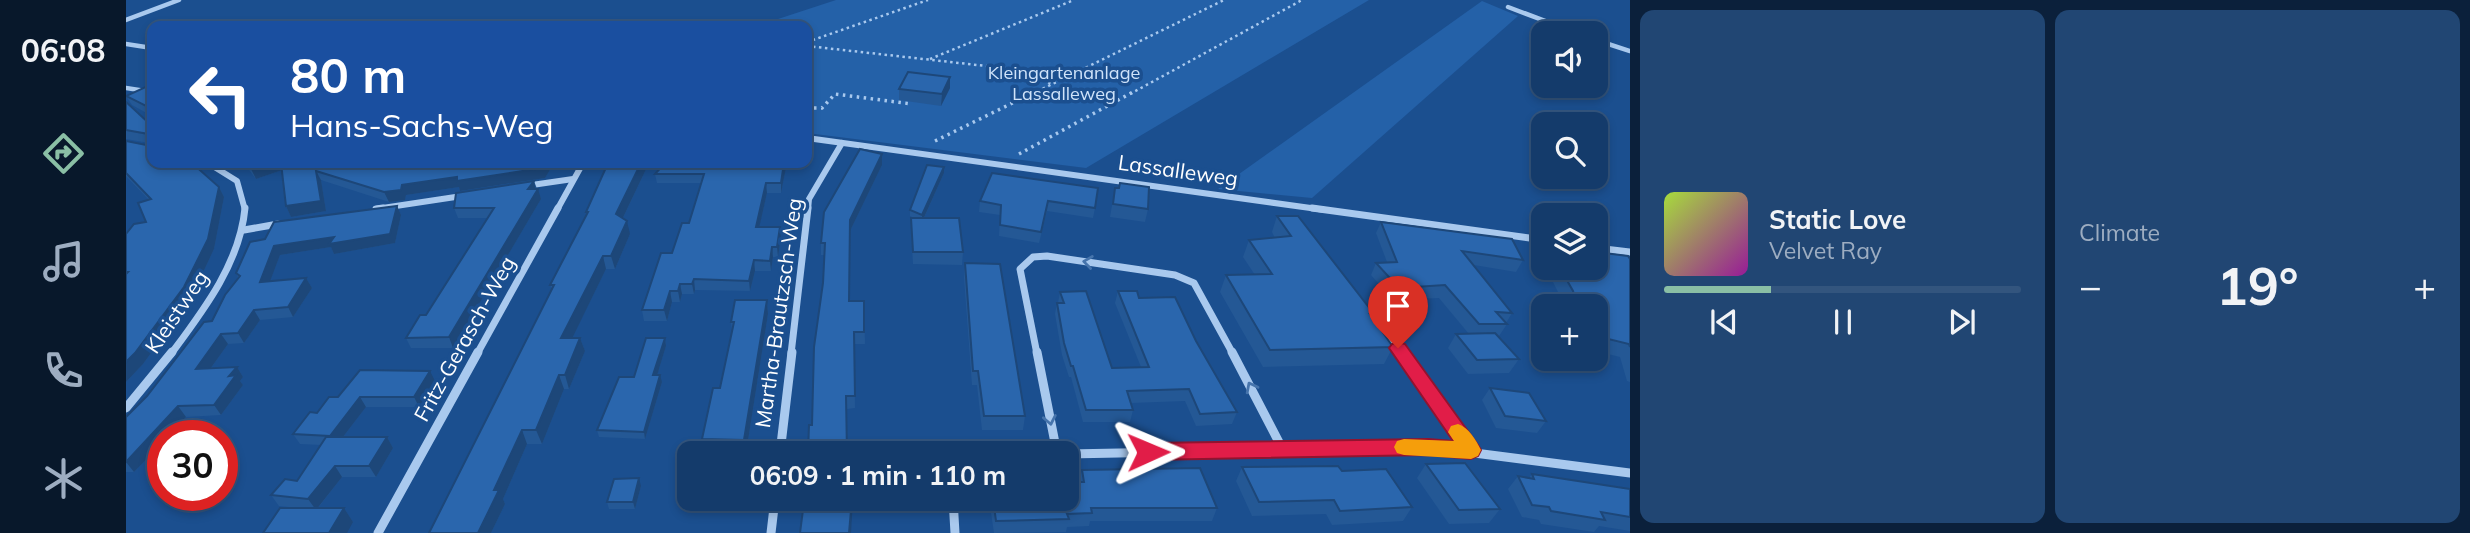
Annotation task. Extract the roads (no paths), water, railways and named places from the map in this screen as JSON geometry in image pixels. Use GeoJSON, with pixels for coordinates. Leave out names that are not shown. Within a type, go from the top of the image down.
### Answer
{"type":"FeatureCollection","features":[{"type":"Feature","properties":{"kind":"street"},"geometry":{"type":"LineString","coordinates":[[126,20],[179,0]]}},
{"type":"Feature","properties":{"kind":"street"},"geometry":{"type":"LineString","coordinates":[[1508,7],[1545,21]]}},
{"type":"Feature","properties":{"kind":"street"},"geometry":{"type":"LineString","coordinates":[[126,44],[147,47]]}},
{"type":"Feature","properties":{"kind":"street"},"geometry":{"type":"LineString","coordinates":[[1608,44],[1630,51]]}},
{"type":"Feature","properties":{"kind":"street"},"geometry":{"type":"LineString","coordinates":[[126,88],[147,91]]}},
{"type":"Feature","properties":{"kind":"street","name":"Lassalleweg"},"geometry":{"type":"LineString","coordinates":[[812,139],[1531,238]]}},
{"type":"Feature","properties":{"kind":"street","name":"Martha-Brautzsch-Weg"},"geometry":{"type":"LineString","coordinates":[[781,441],[809,199],[842,142]]}},
{"type":"Feature","properties":{"kind":"street","name":"Kleistweg"},"geometry":{"type":"LineString","coordinates":[[126,408],[172,355],[217,291],[244,230],[245,201],[235,178],[221,168]]}},
{"type":"Feature","properties":{"kind":"street","name":"Fritz-Gerasch-Weg"},"geometry":{"type":"LineString","coordinates":[[378,533],[580,168]]}},
{"type":"Feature","properties":{"kind":"street"},"geometry":{"type":"LineString","coordinates":[[518,187],[573,179]]}},
{"type":"Feature","properties":{"kind":"street"},"geometry":{"type":"LineString","coordinates":[[367,211],[477,194]]}},
{"type":"Feature","properties":{"kind":"street"},"geometry":{"type":"LineString","coordinates":[[244,230],[285,223]]}},
{"type":"Feature","properties":{"kind":"street"},"geometry":{"type":"LineString","coordinates":[[1608,249],[1630,252]]}},
{"type":"Feature","properties":{"kind":"street"},"geometry":{"type":"LineString","coordinates":[[1055,441],[1020,269],[1033,257],[1047,256],[1175,275],[1194,283],[1282,448]]}},
{"type":"Feature","properties":{"kind":"street"},"geometry":{"type":"LineString","coordinates":[[1384,328],[1471,450]]}},
{"type":"Feature","properties":{"kind":"street"},"geometry":{"type":"LineString","coordinates":[[1079,454],[1428,447],[1471,450],[1630,473]]}},
{"type":"Feature","properties":{"kind":"street"},"geometry":{"type":"LineString","coordinates":[[771,533],[774,511]]}},
{"type":"Feature","properties":{"kind":"street"},"geometry":{"type":"LineString","coordinates":[[954,511],[955,533]]}},
{"type":"Feature","properties":{"kind":"park label","name":"Kleingartenanlage Lassalleweg"},"geometry":{"type":"Point","coordinates":[1064,83]}}]}
